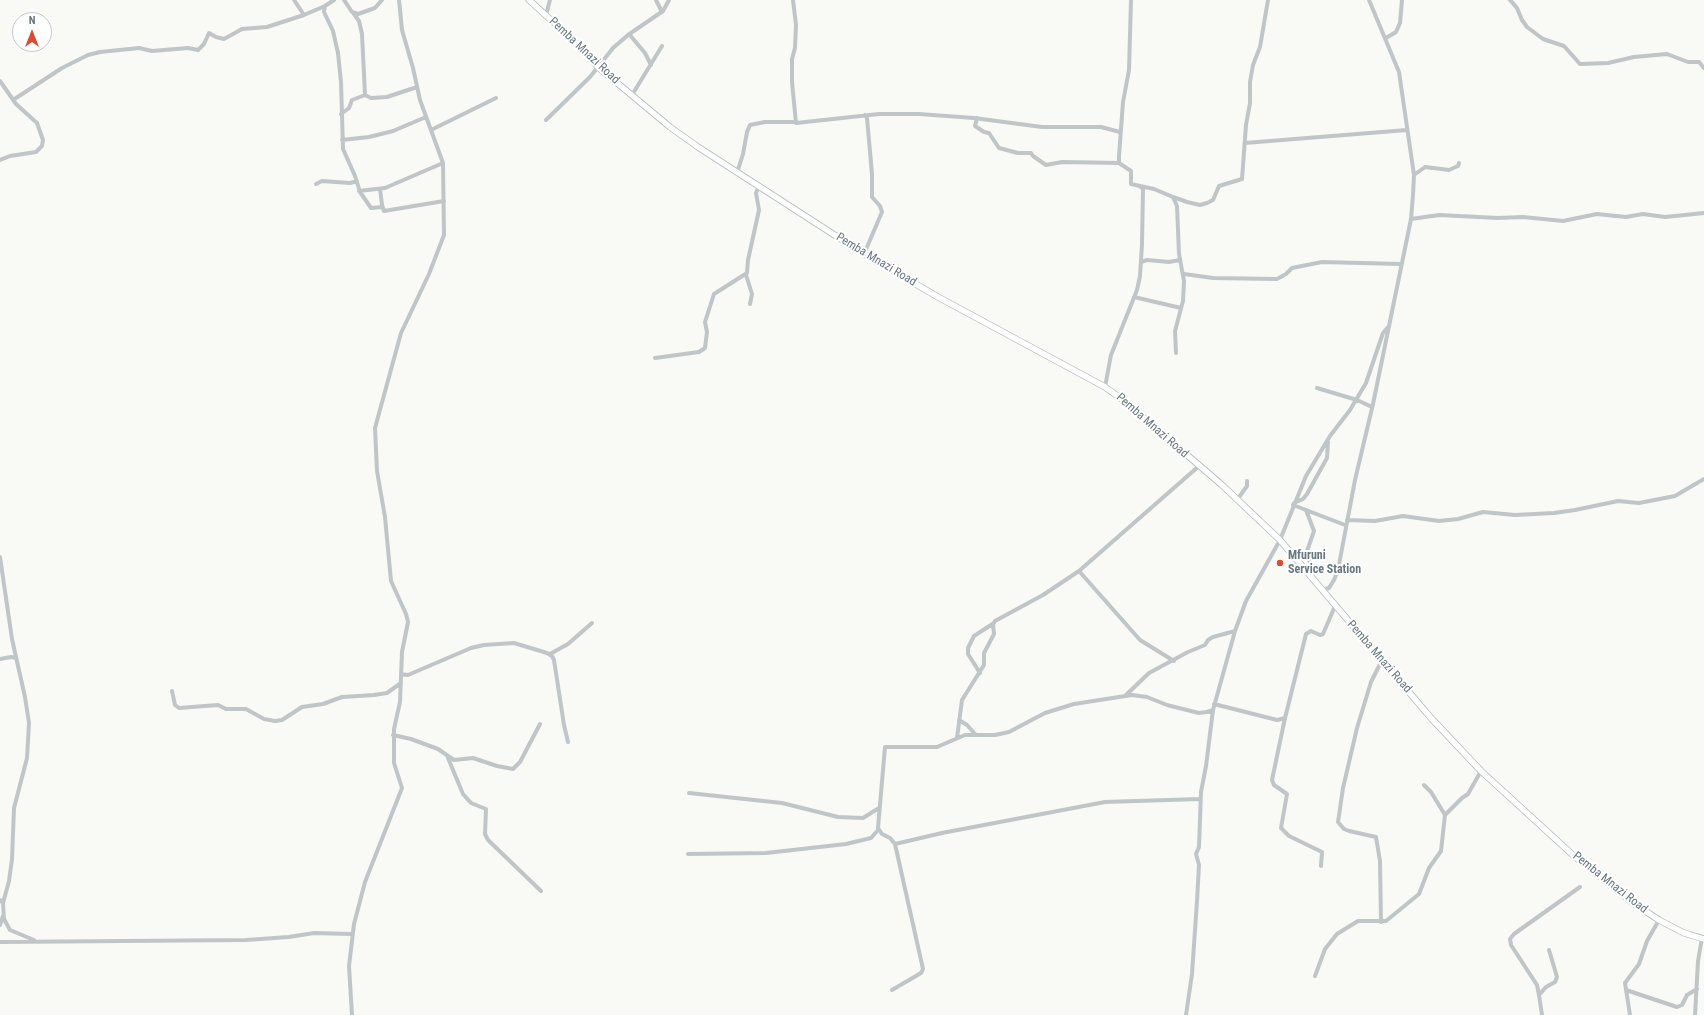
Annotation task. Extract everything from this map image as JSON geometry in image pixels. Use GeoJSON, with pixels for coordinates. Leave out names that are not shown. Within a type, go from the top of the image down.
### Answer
{"type":"FeatureCollection","features":[{"type":"Feature","properties":{"kind":"main road","name":"Pemba Mnazi Road"},"geometry":{"type":"LineString","coordinates":[[530,0],[574,41],[598,67],[670,127],[737,173],[864,254],[938,297],[1105,387],[1124,400],[1280,540],[1431,718],[1481,771],[1597,875],[1633,903],[1659,920],[1684,933],[1703,938]]}},
{"type":"Feature","properties":{"kind":"street"},"geometry":{"type":"LineString","coordinates":[[294,0],[304,15]]}},
{"type":"Feature","properties":{"kind":"street"},"geometry":{"type":"LineString","coordinates":[[13,100],[62,68],[94,54],[113,50],[140,48],[152,51],[188,48],[198,50],[204,44],[209,33],[216,38],[224,39],[242,29],[267,27],[304,15],[325,6],[334,0]]}},
{"type":"Feature","properties":{"kind":"street"},"geometry":{"type":"LineString","coordinates":[[344,0],[359,21],[362,34],[365,95]]}},
{"type":"Feature","properties":{"kind":"street"},"geometry":{"type":"LineString","coordinates":[[354,14],[363,13],[375,8],[382,0]]}},
{"type":"Feature","properties":{"kind":"street"},"geometry":{"type":"LineString","coordinates":[[352,1015],[349,966],[352,934],[365,882],[401,789],[394,763],[394,734],[400,702],[401,674],[407,618],[391,581],[385,517],[377,471],[375,428],[401,333],[444,238],[442,163],[420,100],[402,30],[399,0]]}},
{"type":"Feature","properties":{"kind":"street"},"geometry":{"type":"LineString","coordinates":[[546,15],[550,0]]}},
{"type":"Feature","properties":{"kind":"street"},"geometry":{"type":"LineString","coordinates":[[656,0],[662,12]]}},
{"type":"Feature","properties":{"kind":"street"},"geometry":{"type":"LineString","coordinates":[[546,120],[581,87],[613,48],[629,34],[662,12],[669,0]]}},
{"type":"Feature","properties":{"kind":"street"},"geometry":{"type":"LineString","coordinates":[[793,0],[796,25],[795,48],[792,59],[795,122]]}},
{"type":"Feature","properties":{"kind":"street"},"geometry":{"type":"LineString","coordinates":[[1120,162],[1120,132],[1129,70],[1131,0]]}},
{"type":"Feature","properties":{"kind":"street"},"geometry":{"type":"LineString","coordinates":[[977,118],[975,126],[990,134],[999,148],[1018,153],[1031,153],[1033,156],[1046,164],[1062,162],[1120,162],[1130,169],[1131,184],[1154,188],[1187,202],[1203,204],[1213,200],[1219,186],[1240,181],[1244,173],[1251,71],[1260,47],[1268,0]]}},
{"type":"Feature","properties":{"kind":"street"},"geometry":{"type":"LineString","coordinates":[[1322,590],[1328,588],[1334,580],[1411,219],[1414,175],[1399,72],[1370,0]]}},
{"type":"Feature","properties":{"kind":"street"},"geometry":{"type":"LineString","coordinates":[[1386,38],[1396,32],[1399,26],[1402,0]]}},
{"type":"Feature","properties":{"kind":"street"},"geometry":{"type":"LineString","coordinates":[[1510,0],[1517,8],[1527,27],[1543,39],[1564,46],[1580,64],[1608,63],[1634,57],[1667,54],[1688,62],[1699,62],[1704,68]]}},
{"type":"Feature","properties":{"kind":"street"},"geometry":{"type":"LineString","coordinates":[[325,6],[324,14],[333,31],[338,53],[341,82],[342,140],[344,153],[357,181],[359,191],[371,208],[382,207]]}},
{"type":"Feature","properties":{"kind":"street"},"geometry":{"type":"LineString","coordinates":[[629,34],[645,53],[650,65]]}},
{"type":"Feature","properties":{"kind":"street"},"geometry":{"type":"LineString","coordinates":[[632,95],[662,46]]}},
{"type":"Feature","properties":{"kind":"street"},"geometry":{"type":"LineString","coordinates":[[0,81],[13,100],[37,123],[43,138],[42,146],[34,153],[10,156],[0,160]]}},
{"type":"Feature","properties":{"kind":"street"},"geometry":{"type":"LineString","coordinates":[[341,114],[349,108],[352,100],[365,95],[371,98],[387,96],[417,86]]}},
{"type":"Feature","properties":{"kind":"street"},"geometry":{"type":"LineString","coordinates":[[431,130],[496,98]]}},
{"type":"Feature","properties":{"kind":"street"},"geometry":{"type":"LineString","coordinates":[[737,173],[750,125],[765,122],[795,122],[799,124],[829,118],[865,115],[919,114],[977,118],[1042,127],[1101,127],[1120,132]]}},
{"type":"Feature","properties":{"kind":"street"},"geometry":{"type":"LineString","coordinates":[[864,254],[882,212],[880,206],[872,197],[868,122],[865,115]]}},
{"type":"Feature","properties":{"kind":"street"},"geometry":{"type":"LineString","coordinates":[[342,140],[369,137],[393,131],[426,117]]}},
{"type":"Feature","properties":{"kind":"street"},"geometry":{"type":"LineString","coordinates":[[1245,143],[1408,130]]}},
{"type":"Feature","properties":{"kind":"street"},"geometry":{"type":"LineString","coordinates":[[359,191],[380,189],[442,163]]}},
{"type":"Feature","properties":{"kind":"street"},"geometry":{"type":"LineString","coordinates":[[1414,175],[1426,166],[1449,170],[1458,166],[1459,163]]}},
{"type":"Feature","properties":{"kind":"street"},"geometry":{"type":"LineString","coordinates":[[316,184],[322,181],[350,183],[357,181]]}},
{"type":"Feature","properties":{"kind":"street"},"geometry":{"type":"LineString","coordinates":[[750,304],[752,294],[746,275],[759,210],[756,194],[759,186]]}},
{"type":"Feature","properties":{"kind":"street"},"geometry":{"type":"LineString","coordinates":[[1105,387],[1111,355],[1134,297],[1140,276],[1143,189],[1140,186]]}},
{"type":"Feature","properties":{"kind":"street"},"geometry":{"type":"LineString","coordinates":[[380,189],[382,207],[383,210],[386,211],[444,201]]}},
{"type":"Feature","properties":{"kind":"street"},"geometry":{"type":"LineString","coordinates":[[1173,197],[1178,214],[1180,260],[1184,274],[1184,290],[1175,331],[1176,353]]}},
{"type":"Feature","properties":{"kind":"street"},"geometry":{"type":"LineString","coordinates":[[1411,219],[1439,215],[1498,218],[1522,217],[1563,221],[1596,214],[1626,217],[1643,214],[1665,217],[1704,213]]}},
{"type":"Feature","properties":{"kind":"street"},"geometry":{"type":"LineString","coordinates":[[1141,262],[1147,260],[1165,262],[1180,260]]}},
{"type":"Feature","properties":{"kind":"street"},"geometry":{"type":"LineString","coordinates":[[1184,274],[1213,278],[1279,279],[1292,268],[1322,262],[1402,264]]}},
{"type":"Feature","properties":{"kind":"street"},"geometry":{"type":"LineString","coordinates":[[655,358],[704,350],[707,336],[705,322],[714,294],[746,275]]}},
{"type":"Feature","properties":{"kind":"street"},"geometry":{"type":"LineString","coordinates":[[1134,297],[1181,308]]}},
{"type":"Feature","properties":{"kind":"street"},"geometry":{"type":"LineString","coordinates":[[1186,1015],[1192,974],[1197,901],[1199,865],[1196,854],[1198,847],[1200,799],[1214,704],[1235,630],[1246,601],[1280,540],[1306,476],[1328,439],[1357,400],[1366,383],[1383,333],[1389,326]]}},
{"type":"Feature","properties":{"kind":"street"},"geometry":{"type":"LineString","coordinates":[[1317,388],[1357,400],[1372,407]]}},
{"type":"Feature","properties":{"kind":"street"},"geometry":{"type":"LineString","coordinates":[[1294,504],[1305,497],[1320,466],[1326,460],[1328,439]]}},
{"type":"Feature","properties":{"kind":"street"},"geometry":{"type":"LineString","coordinates":[[980,673],[968,654],[969,644],[974,636],[1043,595],[1079,571],[1199,466]]}},
{"type":"Feature","properties":{"kind":"street"},"geometry":{"type":"LineString","coordinates":[[1347,520],[1375,521],[1403,516],[1440,521],[1458,519],[1484,512],[1515,514],[1554,513],[1618,501],[1640,503],[1675,496],[1704,479]]}},
{"type":"Feature","properties":{"kind":"street"},"geometry":{"type":"LineString","coordinates":[[1237,500],[1247,486],[1247,481]]}},
{"type":"Feature","properties":{"kind":"street"},"geometry":{"type":"LineString","coordinates":[[1294,504],[1346,525]]}},
{"type":"Feature","properties":{"kind":"street"},"geometry":{"type":"LineString","coordinates":[[1306,510],[1314,531],[1306,554],[1314,568],[1310,577]]}},
{"type":"Feature","properties":{"kind":"street"},"geometry":{"type":"LineString","coordinates":[[0,557],[16,658],[28,710],[28,753],[14,808],[12,858],[9,881],[1,901],[3,915],[10,930],[37,941]]}},
{"type":"Feature","properties":{"kind":"street"},"geometry":{"type":"LineString","coordinates":[[1079,571],[1140,640],[1174,661]]}},
{"type":"Feature","properties":{"kind":"street"},"geometry":{"type":"LineString","coordinates":[[1321,866],[1322,852],[1289,836],[1281,828],[1287,794],[1278,789],[1272,780],[1285,718],[1306,634],[1311,631],[1320,635],[1323,634],[1335,606]]}},
{"type":"Feature","properties":{"kind":"street"},"geometry":{"type":"LineString","coordinates":[[550,654],[568,644],[592,623]]}},
{"type":"Feature","properties":{"kind":"street"},"geometry":{"type":"LineString","coordinates":[[957,738],[958,720],[962,700],[980,673],[984,663],[985,651],[994,634],[994,623]]}},
{"type":"Feature","properties":{"kind":"street"},"geometry":{"type":"LineString","coordinates":[[1125,695],[1149,673],[1174,661],[1188,652],[1205,645],[1213,637],[1235,630]]}},
{"type":"Feature","properties":{"kind":"street"},"geometry":{"type":"LineString","coordinates":[[401,674],[408,675],[471,648],[484,645],[514,643],[550,654],[554,660],[568,742]]}},
{"type":"Feature","properties":{"kind":"street"},"geometry":{"type":"LineString","coordinates":[[0,659],[12,657],[16,658]]}},
{"type":"Feature","properties":{"kind":"street"},"geometry":{"type":"LineString","coordinates":[[1381,922],[1381,887],[1379,876],[1380,861],[1376,837],[1349,831],[1344,829],[1338,822],[1343,788],[1357,728],[1370,682],[1382,660]]}},
{"type":"Feature","properties":{"kind":"street"},"geometry":{"type":"LineString","coordinates":[[172,691],[175,705],[179,708],[218,705],[226,709],[246,709],[264,719],[275,721],[282,720],[302,707],[323,704],[342,697],[387,693],[401,683]]}},
{"type":"Feature","properties":{"kind":"street"},"geometry":{"type":"LineString","coordinates":[[688,854],[766,852],[846,844],[872,838],[878,830],[885,747],[938,747],[965,735],[995,735],[1009,732],[1040,716],[1074,704],[1125,695],[1139,695],[1167,705],[1199,713],[1213,710]]}},
{"type":"Feature","properties":{"kind":"street"},"geometry":{"type":"LineString","coordinates":[[1214,704],[1277,720],[1285,718]]}},
{"type":"Feature","properties":{"kind":"street"},"geometry":{"type":"LineString","coordinates":[[958,720],[968,725],[976,735]]}},
{"type":"Feature","properties":{"kind":"street"},"geometry":{"type":"LineString","coordinates":[[394,734],[438,749],[448,758],[458,761],[473,758],[503,768],[515,768],[520,762],[540,724]]}},
{"type":"Feature","properties":{"kind":"street"},"geometry":{"type":"LineString","coordinates":[[448,758],[463,794],[471,803],[486,809],[485,834],[488,840],[513,866],[520,870],[541,891]]}},
{"type":"Feature","properties":{"kind":"street"},"geometry":{"type":"LineString","coordinates":[[1445,815],[1468,794],[1481,771]]}},
{"type":"Feature","properties":{"kind":"street"},"geometry":{"type":"LineString","coordinates":[[1315,976],[1325,949],[1337,934],[1358,921],[1381,922],[1390,919],[1417,896],[1420,891],[1429,868],[1441,851],[1445,815],[1431,792],[1424,785]]}},
{"type":"Feature","properties":{"kind":"street"},"geometry":{"type":"LineString","coordinates":[[689,793],[787,804],[838,817],[863,818],[879,808]]}},
{"type":"Feature","properties":{"kind":"street"},"geometry":{"type":"LineString","coordinates":[[895,844],[942,833],[1105,802],[1200,799]]}},
{"type":"Feature","properties":{"kind":"street"},"geometry":{"type":"LineString","coordinates":[[878,830],[895,844],[923,969],[921,973],[892,990]]}},
{"type":"Feature","properties":{"kind":"street"},"geometry":{"type":"LineString","coordinates":[[1542,1015],[1537,985],[1510,945],[1510,939],[1514,934],[1580,887]]}},
{"type":"Feature","properties":{"kind":"street"},"geometry":{"type":"LineString","coordinates":[[0,925],[3,915]]}},
{"type":"Feature","properties":{"kind":"street"},"geometry":{"type":"LineString","coordinates":[[1630,1015],[1626,981],[1639,964],[1647,940],[1659,920]]}},
{"type":"Feature","properties":{"kind":"street"},"geometry":{"type":"LineString","coordinates":[[0,942],[246,940],[289,937],[314,933],[352,934]]}},
{"type":"Feature","properties":{"kind":"street"},"geometry":{"type":"LineString","coordinates":[[1695,1015],[1696,989],[1703,938]]}},
{"type":"Feature","properties":{"kind":"street"},"geometry":{"type":"LineString","coordinates":[[1539,995],[1546,987],[1556,980],[1556,973],[1549,950]]}},
{"type":"Feature","properties":{"kind":"street"},"geometry":{"type":"LineString","coordinates":[[1626,990],[1677,1006],[1682,1005],[1687,995],[1696,989]]}},
{"type":"Feature","properties":{"kind":"place","name":"Mfuruni Service Station"},"geometry":{"type":"Point","coordinates":[1280,563]}}]}
